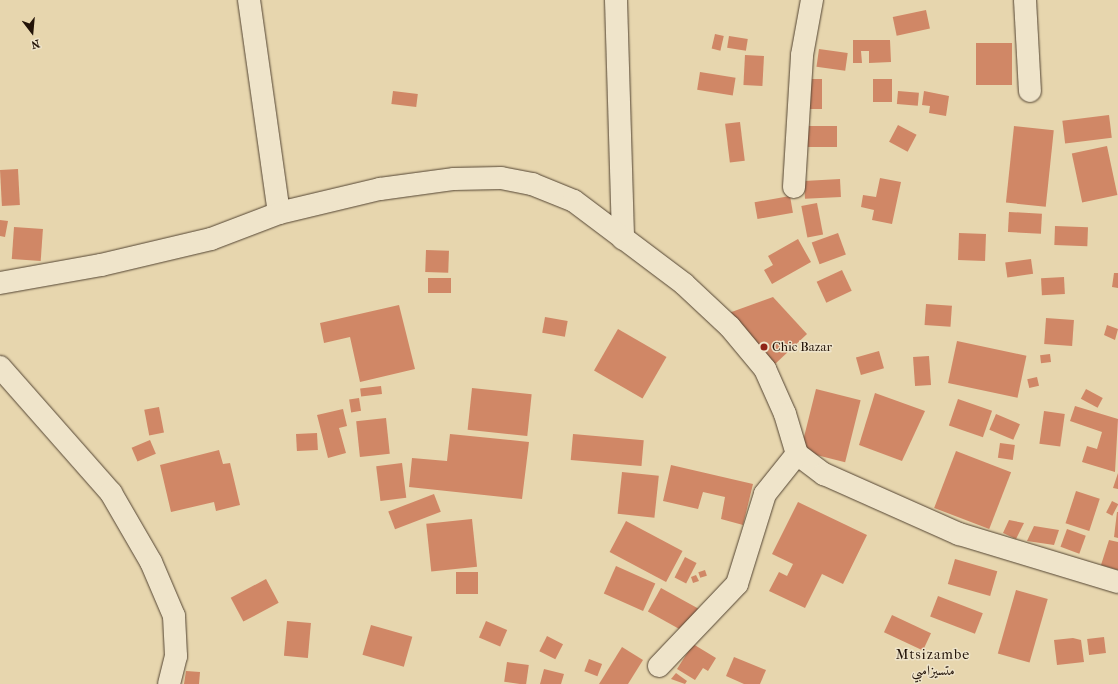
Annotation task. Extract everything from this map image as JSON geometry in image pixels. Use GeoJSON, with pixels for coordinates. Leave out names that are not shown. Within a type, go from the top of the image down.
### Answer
{"type":"FeatureCollection","features":[{"type":"Feature","properties":{"kind":"street"},"geometry":{"type":"LineString","coordinates":[[249,0],[279,213]]}},
{"type":"Feature","properties":{"kind":"street"},"geometry":{"type":"LineString","coordinates":[[616,0],[623,239]]}},
{"type":"Feature","properties":{"kind":"street"},"geometry":{"type":"LineString","coordinates":[[794,187],[802,55],[812,0]]}},
{"type":"Feature","properties":{"kind":"street"},"geometry":{"type":"LineString","coordinates":[[1025,0],[1030,91]]}},
{"type":"Feature","properties":{"kind":"street"},"geometry":{"type":"LineString","coordinates":[[0,283],[101,266],[211,239],[279,213],[380,189],[501,178],[532,184],[574,201],[684,284],[750,347],[785,414],[797,454],[824,474],[958,534],[1118,582]]}},
{"type":"Feature","properties":{"kind":"street"},"geometry":{"type":"LineString","coordinates":[[0,368],[111,493],[151,562],[174,616],[176,656],[169,684]]}},
{"type":"Feature","properties":{"kind":"street"},"geometry":{"type":"LineString","coordinates":[[659,666],[737,584],[765,494],[797,454]]}},
{"type":"Feature","properties":{"kind":"building"},"geometry":{"type":"Polygon","coordinates":[[[926,10],[930,29],[897,36],[893,17],[926,10]]]}},
{"type":"Feature","properties":{"kind":"building"},"geometry":{"type":"Polygon","coordinates":[[[715,34],[724,36],[720,51],[712,49],[715,34]]]}},
{"type":"Feature","properties":{"kind":"building"},"geometry":{"type":"Polygon","coordinates":[[[729,36],[748,39],[746,51],[727,48],[729,36]]]}},
{"type":"Feature","properties":{"kind":"building"},"geometry":{"type":"Polygon","coordinates":[[[853,40],[890,40],[891,62],[869,63],[869,51],[861,51],[862,63],[853,63],[853,40]]]}},
{"type":"Feature","properties":{"kind":"building"},"geometry":{"type":"Polygon","coordinates":[[[976,43],[1012,43],[1012,85],[976,85],[976,43]]]}},
{"type":"Feature","properties":{"kind":"building"},"geometry":{"type":"Polygon","coordinates":[[[819,49],[848,53],[845,71],[816,67],[819,49]]]}},
{"type":"Feature","properties":{"kind":"building"},"geometry":{"type":"Polygon","coordinates":[[[745,55],[764,56],[762,86],[743,85],[745,55]]]}},
{"type":"Feature","properties":{"kind":"building"},"geometry":{"type":"Polygon","coordinates":[[[700,72],[736,78],[733,95],[697,90],[700,72]]]}},
{"type":"Feature","properties":{"kind":"building"},"geometry":{"type":"Polygon","coordinates":[[[805,79],[822,79],[822,109],[805,109],[805,79]]]}},
{"type":"Feature","properties":{"kind":"building"},"geometry":{"type":"Polygon","coordinates":[[[873,79],[892,79],[892,102],[873,102],[873,79]]]}},
{"type":"Feature","properties":{"kind":"building"},"geometry":{"type":"Polygon","coordinates":[[[393,91],[418,94],[416,107],[391,104],[393,91]]]}},
{"type":"Feature","properties":{"kind":"building"},"geometry":{"type":"Polygon","coordinates":[[[898,91],[919,93],[918,106],[897,104],[898,91]]]}},
{"type":"Feature","properties":{"kind":"building"},"geometry":{"type":"Polygon","coordinates":[[[924,91],[949,96],[946,116],[929,113],[930,106],[922,105],[924,91]]]}},
{"type":"Feature","properties":{"kind":"building"},"geometry":{"type":"Polygon","coordinates":[[[1109,115],[1112,138],[1065,144],[1062,121],[1109,115]]]}},
{"type":"Feature","properties":{"kind":"building"},"geometry":{"type":"Polygon","coordinates":[[[740,122],[745,161],[730,163],[725,124],[740,122]]]}},
{"type":"Feature","properties":{"kind":"building"},"geometry":{"type":"Polygon","coordinates":[[[898,125],[917,135],[908,152],[889,142],[898,125]]]}},
{"type":"Feature","properties":{"kind":"building"},"geometry":{"type":"Polygon","coordinates":[[[807,126],[837,126],[837,147],[807,147],[807,126]]]}},
{"type":"Feature","properties":{"kind":"building"},"geometry":{"type":"Polygon","coordinates":[[[1014,126],[1054,130],[1046,207],[1006,203],[1014,126]]]}},
{"type":"Feature","properties":{"kind":"building"},"geometry":{"type":"Polygon","coordinates":[[[1107,146],[1117,195],[1082,202],[1072,153],[1107,146]]]}},
{"type":"Feature","properties":{"kind":"building"},"geometry":{"type":"Polygon","coordinates":[[[18,169],[20,205],[2,206],[0,170],[18,169]]]}},
{"type":"Feature","properties":{"kind":"building"},"geometry":{"type":"Polygon","coordinates":[[[880,178],[901,182],[892,224],[872,220],[874,210],[861,207],[863,195],[876,197],[880,178]]]}},
{"type":"Feature","properties":{"kind":"building"},"geometry":{"type":"Polygon","coordinates":[[[840,179],[841,197],[805,199],[804,181],[840,179]]]}},
{"type":"Feature","properties":{"kind":"building"},"geometry":{"type":"Polygon","coordinates":[[[790,196],[793,213],[757,219],[755,202],[790,196]]]}},
{"type":"Feature","properties":{"kind":"building"},"geometry":{"type":"Polygon","coordinates":[[[817,203],[823,234],[807,237],[801,206],[817,203]]]}},
{"type":"Feature","properties":{"kind":"building"},"geometry":{"type":"Polygon","coordinates":[[[1009,212],[1042,214],[1041,234],[1008,232],[1009,212]]]}},
{"type":"Feature","properties":{"kind":"building"},"geometry":{"type":"Polygon","coordinates":[[[0,220],[8,221],[5,237],[0,236],[0,220]]]}},
{"type":"Feature","properties":{"kind":"building"},"geometry":{"type":"Polygon","coordinates":[[[1055,226],[1088,227],[1087,246],[1054,245],[1055,226]]]}},
{"type":"Feature","properties":{"kind":"building"},"geometry":{"type":"Polygon","coordinates":[[[14,227],[43,229],[41,261],[12,259],[14,227]]]}},
{"type":"Feature","properties":{"kind":"building"},"geometry":{"type":"Polygon","coordinates":[[[838,233],[846,255],[820,264],[812,243],[838,233]]]}},
{"type":"Feature","properties":{"kind":"building"},"geometry":{"type":"Polygon","coordinates":[[[959,233],[986,234],[985,261],[958,260],[959,233]]]}},
{"type":"Feature","properties":{"kind":"building"},"geometry":{"type":"Polygon","coordinates":[[[798,239],[811,262],[772,284],[764,270],[773,265],[768,256],[798,239]]]}},
{"type":"Feature","properties":{"kind":"building"},"geometry":{"type":"Polygon","coordinates":[[[426,250],[449,251],[448,273],[425,272],[426,250]]]}},
{"type":"Feature","properties":{"kind":"building"},"geometry":{"type":"Polygon","coordinates":[[[1031,259],[1033,274],[1007,277],[1005,263],[1031,259]]]}},
{"type":"Feature","properties":{"kind":"building"},"geometry":{"type":"Polygon","coordinates":[[[842,270],[852,291],[826,303],[817,282],[842,270]]]}},
{"type":"Feature","properties":{"kind":"building"},"geometry":{"type":"Polygon","coordinates":[[[1114,273],[1118,273],[1118,288],[1112,287],[1114,273]]]}},
{"type":"Feature","properties":{"kind":"building"},"geometry":{"type":"Polygon","coordinates":[[[1064,277],[1065,294],[1042,295],[1041,278],[1064,277]]]}},
{"type":"Feature","properties":{"kind":"building"},"geometry":{"type":"Polygon","coordinates":[[[428,278],[451,278],[451,293],[428,293],[428,278]]]}},
{"type":"Feature","properties":{"kind":"building"},"geometry":{"type":"Polygon","coordinates":[[[773,297],[807,334],[774,365],[726,314],[773,297]]]}},
{"type":"Feature","properties":{"kind":"building"},"geometry":{"type":"Polygon","coordinates":[[[926,304],[952,306],[950,327],[925,325],[926,304]]]}},
{"type":"Feature","properties":{"kind":"building"},"geometry":{"type":"Polygon","coordinates":[[[399,305],[415,369],[360,382],[350,337],[324,343],[320,323],[399,305]]]}},
{"type":"Feature","properties":{"kind":"building"},"geometry":{"type":"Polygon","coordinates":[[[545,317],[568,321],[565,337],[542,333],[545,317]]]}},
{"type":"Feature","properties":{"kind":"building"},"geometry":{"type":"Polygon","coordinates":[[[1046,318],[1074,320],[1072,346],[1044,344],[1046,318]]]}},
{"type":"Feature","properties":{"kind":"building"},"geometry":{"type":"Polygon","coordinates":[[[1107,325],[1118,329],[1115,340],[1104,335],[1107,325]]]}},
{"type":"Feature","properties":{"kind":"building"},"geometry":{"type":"Polygon","coordinates":[[[618,329],[666,357],[642,399],[594,371],[618,329]]]}},
{"type":"Feature","properties":{"kind":"building"},"geometry":{"type":"Polygon","coordinates":[[[957,341],[1026,356],[1018,398],[948,383],[957,341]]]}},
{"type":"Feature","properties":{"kind":"building"},"geometry":{"type":"Polygon","coordinates":[[[879,351],[884,368],[861,375],[856,358],[879,351]]]}},
{"type":"Feature","properties":{"kind":"building"},"geometry":{"type":"Polygon","coordinates":[[[1050,354],[1051,362],[1041,363],[1040,355],[1050,354]]]}},
{"type":"Feature","properties":{"kind":"building"},"geometry":{"type":"Polygon","coordinates":[[[929,356],[931,385],[915,386],[913,357],[929,356]]]}},
{"type":"Feature","properties":{"kind":"building"},"geometry":{"type":"Polygon","coordinates":[[[1037,377],[1039,386],[1029,388],[1027,379],[1037,377]]]}},
{"type":"Feature","properties":{"kind":"building"},"geometry":{"type":"Polygon","coordinates":[[[381,386],[382,394],[361,396],[360,389],[381,386]]]}},
{"type":"Feature","properties":{"kind":"building"},"geometry":{"type":"Polygon","coordinates":[[[472,388],[532,394],[527,436],[468,430],[472,388]]]}},
{"type":"Feature","properties":{"kind":"building"},"geometry":{"type":"Polygon","coordinates":[[[816,389],[861,400],[845,462],[801,451],[816,389]]]}},
{"type":"Feature","properties":{"kind":"building"},"geometry":{"type":"Polygon","coordinates":[[[1086,389],[1103,398],[1098,408],[1081,399],[1086,389]]]}},
{"type":"Feature","properties":{"kind":"building"},"geometry":{"type":"Polygon","coordinates":[[[875,393],[925,411],[902,461],[859,445],[875,393]]]}},
{"type":"Feature","properties":{"kind":"building"},"geometry":{"type":"Polygon","coordinates":[[[359,398],[361,411],[351,412],[349,400],[359,398]]]}},
{"type":"Feature","properties":{"kind":"building"},"geometry":{"type":"Polygon","coordinates":[[[958,399],[992,411],[983,437],[949,425],[958,399]]]}},
{"type":"Feature","properties":{"kind":"building"},"geometry":{"type":"Polygon","coordinates":[[[1075,406],[1118,419],[1115,472],[1082,462],[1087,446],[1097,449],[1102,432],[1070,421],[1075,406]]]}},
{"type":"Feature","properties":{"kind":"building"},"geometry":{"type":"Polygon","coordinates":[[[159,407],[164,433],[149,435],[144,410],[159,407]]]}},
{"type":"Feature","properties":{"kind":"building"},"geometry":{"type":"Polygon","coordinates":[[[343,409],[347,426],[339,428],[346,453],[328,458],[317,415],[343,409]]]}},
{"type":"Feature","properties":{"kind":"building"},"geometry":{"type":"Polygon","coordinates":[[[1044,411],[1065,414],[1060,447],[1039,444],[1044,411]]]}},
{"type":"Feature","properties":{"kind":"building"},"geometry":{"type":"Polygon","coordinates":[[[996,414],[1020,424],[1013,440],[989,430],[996,414]]]}},
{"type":"Feature","properties":{"kind":"building"},"geometry":{"type":"Polygon","coordinates":[[[386,418],[390,454],[360,457],[356,421],[386,418]]]}},
{"type":"Feature","properties":{"kind":"building"},"geometry":{"type":"Polygon","coordinates":[[[317,433],[318,450],[297,451],[296,434],[317,433]]]}},
{"type":"Feature","properties":{"kind":"building"},"geometry":{"type":"Polygon","coordinates":[[[450,434],[529,442],[522,499],[409,487],[412,458],[447,461],[450,434]]]}},
{"type":"Feature","properties":{"kind":"building"},"geometry":{"type":"Polygon","coordinates":[[[573,434],[644,440],[641,466],[571,460],[573,434]]]}},
{"type":"Feature","properties":{"kind":"building"},"geometry":{"type":"Polygon","coordinates":[[[150,440],[156,454],[137,462],[132,448],[150,440]]]}},
{"type":"Feature","properties":{"kind":"building"},"geometry":{"type":"Polygon","coordinates":[[[1000,443],[1015,445],[1013,460],[998,458],[1000,443]]]}},
{"type":"Feature","properties":{"kind":"building"},"geometry":{"type":"Polygon","coordinates":[[[219,450],[223,464],[230,463],[240,505],[216,511],[214,502],[171,512],[160,465],[219,450]]]}},
{"type":"Feature","properties":{"kind":"building"},"geometry":{"type":"Polygon","coordinates":[[[956,451],[1011,472],[989,529],[934,508],[956,451]]]}},
{"type":"Feature","properties":{"kind":"building"},"geometry":{"type":"Polygon","coordinates":[[[402,463],[406,498],[380,501],[376,466],[402,463]]]}},
{"type":"Feature","properties":{"kind":"building"},"geometry":{"type":"Polygon","coordinates":[[[671,465],[753,484],[743,525],[721,519],[725,497],[703,492],[698,509],[663,501],[671,465]]]}},
{"type":"Feature","properties":{"kind":"building"},"geometry":{"type":"Polygon","coordinates":[[[622,472],[659,476],[654,518],[618,514],[622,472]]]}},
{"type":"Feature","properties":{"kind":"building"},"geometry":{"type":"Polygon","coordinates":[[[1118,473],[1118,489],[1113,488],[1118,473]]]}},
{"type":"Feature","properties":{"kind":"building"},"geometry":{"type":"Polygon","coordinates":[[[1076,491],[1100,499],[1089,531],[1065,523],[1076,491]]]}},
{"type":"Feature","properties":{"kind":"building"},"geometry":{"type":"Polygon","coordinates":[[[434,494],[441,512],[395,529],[388,512],[434,494]]]}},
{"type":"Feature","properties":{"kind":"building"},"geometry":{"type":"Polygon","coordinates":[[[1112,501],[1118,504],[1112,516],[1106,513],[1112,501]]]}},
{"type":"Feature","properties":{"kind":"building"},"geometry":{"type":"Polygon","coordinates":[[[798,502],[867,535],[843,584],[822,574],[805,608],[769,591],[779,572],[787,576],[793,564],[772,554],[798,502]]]}},
{"type":"Feature","properties":{"kind":"building"},"geometry":{"type":"Polygon","coordinates":[[[1118,512],[1118,538],[1114,537],[1118,512]]]}},
{"type":"Feature","properties":{"kind":"building"},"geometry":{"type":"Polygon","coordinates":[[[472,519],[477,567],[431,572],[426,524],[472,519]]]}},
{"type":"Feature","properties":{"kind":"building"},"geometry":{"type":"Polygon","coordinates":[[[1009,520],[1024,523],[1016,539],[1003,533],[1009,520]]]}},
{"type":"Feature","properties":{"kind":"building"},"geometry":{"type":"Polygon","coordinates":[[[626,521],[683,551],[666,582],[610,552],[626,521]]]}},
{"type":"Feature","properties":{"kind":"building"},"geometry":{"type":"Polygon","coordinates":[[[1034,526],[1059,530],[1054,545],[1027,541],[1034,526]]]}},
{"type":"Feature","properties":{"kind":"building"},"geometry":{"type":"Polygon","coordinates":[[[1067,529],[1086,536],[1079,554],[1061,547],[1067,529]]]}},
{"type":"Feature","properties":{"kind":"building"},"geometry":{"type":"Polygon","coordinates":[[[1109,540],[1118,542],[1118,570],[1101,565],[1109,540]]]}},
{"type":"Feature","properties":{"kind":"building"},"geometry":{"type":"Polygon","coordinates":[[[685,557],[697,563],[686,583],[675,577],[685,557]]]}},
{"type":"Feature","properties":{"kind":"building"},"geometry":{"type":"Polygon","coordinates":[[[955,559],[997,571],[990,596],[948,584],[955,559]]]}},
{"type":"Feature","properties":{"kind":"building"},"geometry":{"type":"Polygon","coordinates":[[[616,566],[655,583],[643,611],[604,593],[616,566]]]}},
{"type":"Feature","properties":{"kind":"building"},"geometry":{"type":"Polygon","coordinates":[[[705,570],[707,576],[700,578],[698,572],[705,570]]]}},
{"type":"Feature","properties":{"kind":"building"},"geometry":{"type":"Polygon","coordinates":[[[456,572],[478,572],[478,594],[456,594],[456,572]]]}},
{"type":"Feature","properties":{"kind":"building"},"geometry":{"type":"Polygon","coordinates":[[[696,575],[699,581],[693,583],[691,577],[696,575]]]}},
{"type":"Feature","properties":{"kind":"building"},"geometry":{"type":"Polygon","coordinates":[[[266,579],[279,603],[243,622],[231,598],[266,579]]]}},
{"type":"Feature","properties":{"kind":"building"},"geometry":{"type":"Polygon","coordinates":[[[661,588],[699,609],[686,632],[648,612],[661,588]]]}},
{"type":"Feature","properties":{"kind":"building"},"geometry":{"type":"Polygon","coordinates":[[[1016,590],[1048,599],[1030,663],[998,653],[1016,590]]]}},
{"type":"Feature","properties":{"kind":"building"},"geometry":{"type":"Polygon","coordinates":[[[938,596],[983,613],[975,634],[930,617],[938,596]]]}},
{"type":"Feature","properties":{"kind":"building"},"geometry":{"type":"Polygon","coordinates":[[[892,615],[931,633],[923,650],[884,632],[892,615]]]}},
{"type":"Feature","properties":{"kind":"building"},"geometry":{"type":"Polygon","coordinates":[[[287,621],[311,623],[308,658],[284,656],[287,621]]]}},
{"type":"Feature","properties":{"kind":"building"},"geometry":{"type":"Polygon","coordinates":[[[486,621],[507,630],[500,647],[479,638],[486,621]]]}},
{"type":"Feature","properties":{"kind":"building"},"geometry":{"type":"Polygon","coordinates":[[[371,625],[412,637],[404,667],[362,655],[371,625]]]}},
{"type":"Feature","properties":{"kind":"building"},"geometry":{"type":"Polygon","coordinates":[[[547,636],[563,644],[555,659],[539,651],[547,636]]]}},
{"type":"Feature","properties":{"kind":"building"},"geometry":{"type":"Polygon","coordinates":[[[1104,637],[1106,653],[1089,655],[1087,639],[1104,637]]]}},
{"type":"Feature","properties":{"kind":"building"},"geometry":{"type":"Polygon","coordinates":[[[1073,638],[1081,640],[1084,662],[1057,665],[1054,640],[1073,638]]]}},
{"type":"Feature","properties":{"kind":"building"},"geometry":{"type":"Polygon","coordinates":[[[693,644],[716,658],[708,671],[703,668],[695,680],[677,669],[693,644]]]}},
{"type":"Feature","properties":{"kind":"building"},"geometry":{"type":"Polygon","coordinates":[[[622,647],[643,660],[628,684],[599,684],[622,647]]]}},
{"type":"Feature","properties":{"kind":"building"},"geometry":{"type":"Polygon","coordinates":[[[734,657],[766,670],[760,684],[744,684],[726,676],[734,657]]]}},
{"type":"Feature","properties":{"kind":"building"},"geometry":{"type":"Polygon","coordinates":[[[589,659],[602,664],[597,676],[584,671],[589,659]]]}},
{"type":"Feature","properties":{"kind":"building"},"geometry":{"type":"Polygon","coordinates":[[[507,662],[529,665],[526,684],[504,682],[507,662]]]}},
{"type":"Feature","properties":{"kind":"building"},"geometry":{"type":"Polygon","coordinates":[[[544,669],[564,674],[561,684],[540,684],[544,669]]]}},
{"type":"Feature","properties":{"kind":"building"},"geometry":{"type":"Polygon","coordinates":[[[186,671],[200,672],[199,684],[184,684],[186,671]]]}},
{"type":"Feature","properties":{"kind":"building"},"geometry":{"type":"Polygon","coordinates":[[[676,673],[687,681],[685,684],[671,679],[676,673]]]}},
{"type":"Feature","properties":{"kind":"place","name":"Chic Bazar"},"geometry":{"type":"Point","coordinates":[764,347]}},
{"type":"Feature","properties":{"kind":"district","name":"Mtsizambe متسيزامبي"},"geometry":{"type":"Point","coordinates":[933,664]}}]}
